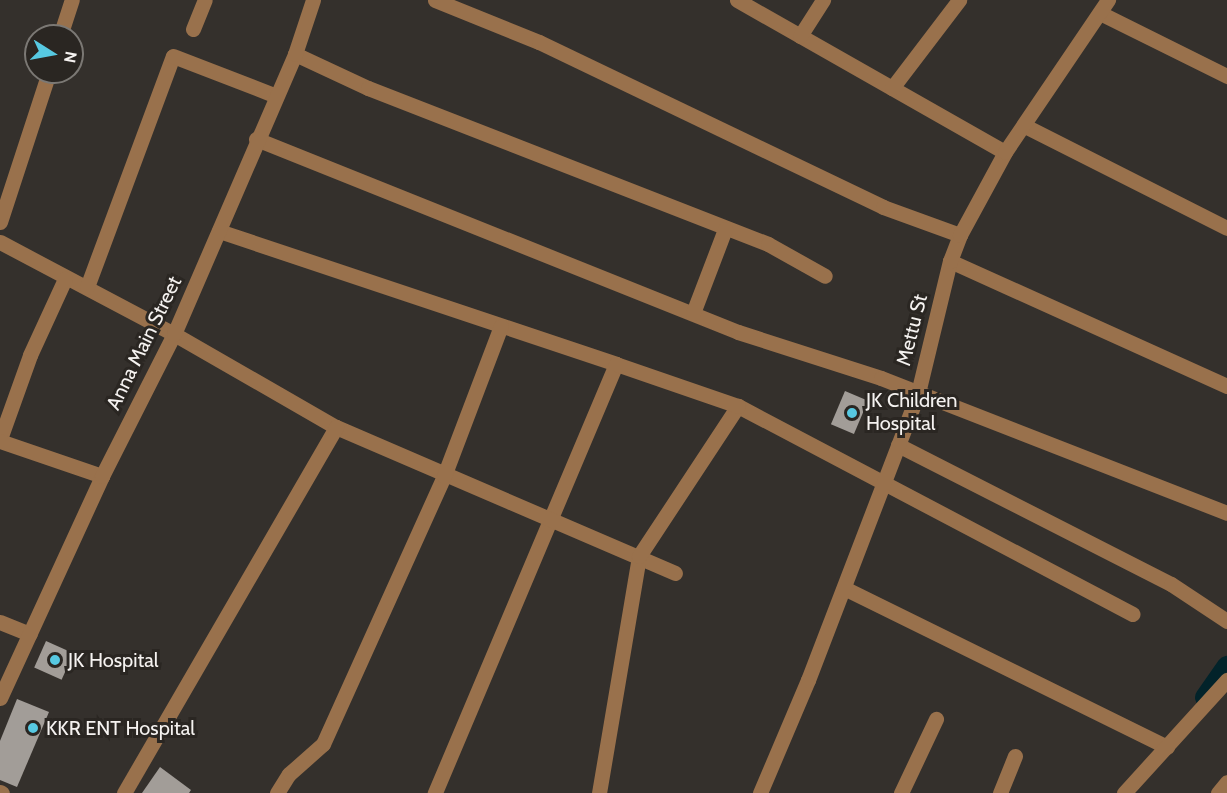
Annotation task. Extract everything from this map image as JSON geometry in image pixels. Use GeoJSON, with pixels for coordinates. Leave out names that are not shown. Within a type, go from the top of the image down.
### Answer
{"type":"FeatureCollection","features":[{"type":"Feature","properties":{"kind":"street"},"geometry":{"type":"LineString","coordinates":[[64,24],[72,0]]}},
{"type":"Feature","properties":{"kind":"street"},"geometry":{"type":"LineString","coordinates":[[193,29],[205,0]]}},
{"type":"Feature","properties":{"kind":"street","name":"Anna Main Street"},"geometry":{"type":"LineString","coordinates":[[0,698],[102,476],[174,334],[274,95],[295,54],[313,0]]}},
{"type":"Feature","properties":{"kind":"street"},"geometry":{"type":"LineString","coordinates":[[737,0],[1005,152]]}},
{"type":"Feature","properties":{"kind":"street"},"geometry":{"type":"LineString","coordinates":[[800,36],[823,0]]}},
{"type":"Feature","properties":{"kind":"street"},"geometry":{"type":"LineString","coordinates":[[892,88],[959,0]]}},
{"type":"Feature","properties":{"kind":"street"},"geometry":{"type":"LineString","coordinates":[[439,1],[538,42],[883,207],[960,235]]}},
{"type":"Feature","properties":{"kind":"street"},"geometry":{"type":"LineString","coordinates":[[1104,7],[1227,76]]}},
{"type":"Feature","properties":{"kind":"street","name":"Mettu St"},"geometry":{"type":"LineString","coordinates":[[760,793],[844,588],[918,393],[950,261],[960,235],[1005,152],[1025,126],[1104,7]]}},
{"type":"Feature","properties":{"kind":"street"},"geometry":{"type":"LineString","coordinates":[[295,54],[368,88],[768,244],[825,276]]}},
{"type":"Feature","properties":{"kind":"street"},"geometry":{"type":"LineString","coordinates":[[87,287],[172,56],[274,95]]}},
{"type":"Feature","properties":{"kind":"street"},"geometry":{"type":"LineString","coordinates":[[0,222],[45,84]]}},
{"type":"Feature","properties":{"kind":"street"},"geometry":{"type":"LineString","coordinates":[[1025,126],[1227,228]]}},
{"type":"Feature","properties":{"kind":"street"},"geometry":{"type":"LineString","coordinates":[[256,139],[693,313],[918,393],[1227,513]]}},
{"type":"Feature","properties":{"kind":"street"},"geometry":{"type":"LineString","coordinates":[[693,313],[725,229]]}},
{"type":"Feature","properties":{"kind":"street"},"geometry":{"type":"LineString","coordinates":[[219,231],[738,406],[1133,614]]}},
{"type":"Feature","properties":{"kind":"street"},"geometry":{"type":"LineString","coordinates":[[0,242],[65,279],[87,287],[174,334],[336,427],[444,477],[553,520],[675,573]]}},
{"type":"Feature","properties":{"kind":"street"},"geometry":{"type":"LineString","coordinates":[[950,261],[1227,386]]}},
{"type":"Feature","properties":{"kind":"street"},"geometry":{"type":"LineString","coordinates":[[65,279],[30,355],[0,440],[102,476]]}},
{"type":"Feature","properties":{"kind":"street"},"geometry":{"type":"LineString","coordinates":[[277,793],[289,774],[323,744],[444,477],[501,326]]}},
{"type":"Feature","properties":{"kind":"street"},"geometry":{"type":"LineString","coordinates":[[435,793],[553,520],[616,364]]}},
{"type":"Feature","properties":{"kind":"street"},"geometry":{"type":"LineString","coordinates":[[599,793],[639,556],[738,406]]}},
{"type":"Feature","properties":{"kind":"street"},"geometry":{"type":"LineString","coordinates":[[124,793],[336,427]]}},
{"type":"Feature","properties":{"kind":"street"},"geometry":{"type":"LineString","coordinates":[[898,445],[1171,584],[1227,621]]}},
{"type":"Feature","properties":{"kind":"street"},"geometry":{"type":"LineString","coordinates":[[844,588],[1161,744]]}},
{"type":"Feature","properties":{"kind":"street"},"geometry":{"type":"LineString","coordinates":[[0,622],[30,634]]}},
{"type":"Feature","properties":{"kind":"street"},"geometry":{"type":"LineString","coordinates":[[1124,793],[1161,744],[1227,680]]}},
{"type":"Feature","properties":{"kind":"street"},"geometry":{"type":"LineString","coordinates":[[901,793],[936,719]]}},
{"type":"Feature","properties":{"kind":"street"},"geometry":{"type":"LineString","coordinates":[[1000,793],[1015,756]]}},
{"type":"Feature","properties":{"kind":"street"},"geometry":{"type":"LineString","coordinates":[[1218,793],[1227,782]]}},
{"type":"Feature","properties":{"kind":"building"},"geometry":{"type":"Polygon","coordinates":[[[845,391],[868,401],[854,434],[831,424],[845,391]]]}},
{"type":"Feature","properties":{"kind":"building"},"geometry":{"type":"Polygon","coordinates":[[[46,641],[73,653],[62,680],[34,667],[46,641]]]}},
{"type":"Feature","properties":{"kind":"building"},"geometry":{"type":"Polygon","coordinates":[[[17,699],[49,712],[17,787],[0,780],[0,741],[17,699]]]}},
{"type":"Feature","properties":{"kind":"building"},"geometry":{"type":"Polygon","coordinates":[[[160,767],[191,790],[189,793],[142,793],[160,767]]]}},
{"type":"Feature","properties":{"kind":"waterway"},"geometry":{"type":"LineString","coordinates":[[1205,697],[1227,666]]}},
{"type":"Feature","properties":{"kind":"place","name":"JK Children Hospital"},"geometry":{"type":"Point","coordinates":[852,413]}},
{"type":"Feature","properties":{"kind":"place","name":"JK Hospital"},"geometry":{"type":"Point","coordinates":[55,660]}},
{"type":"Feature","properties":{"kind":"place","name":"KKR ENT Hospital"},"geometry":{"type":"Point","coordinates":[33,728]}}]}
